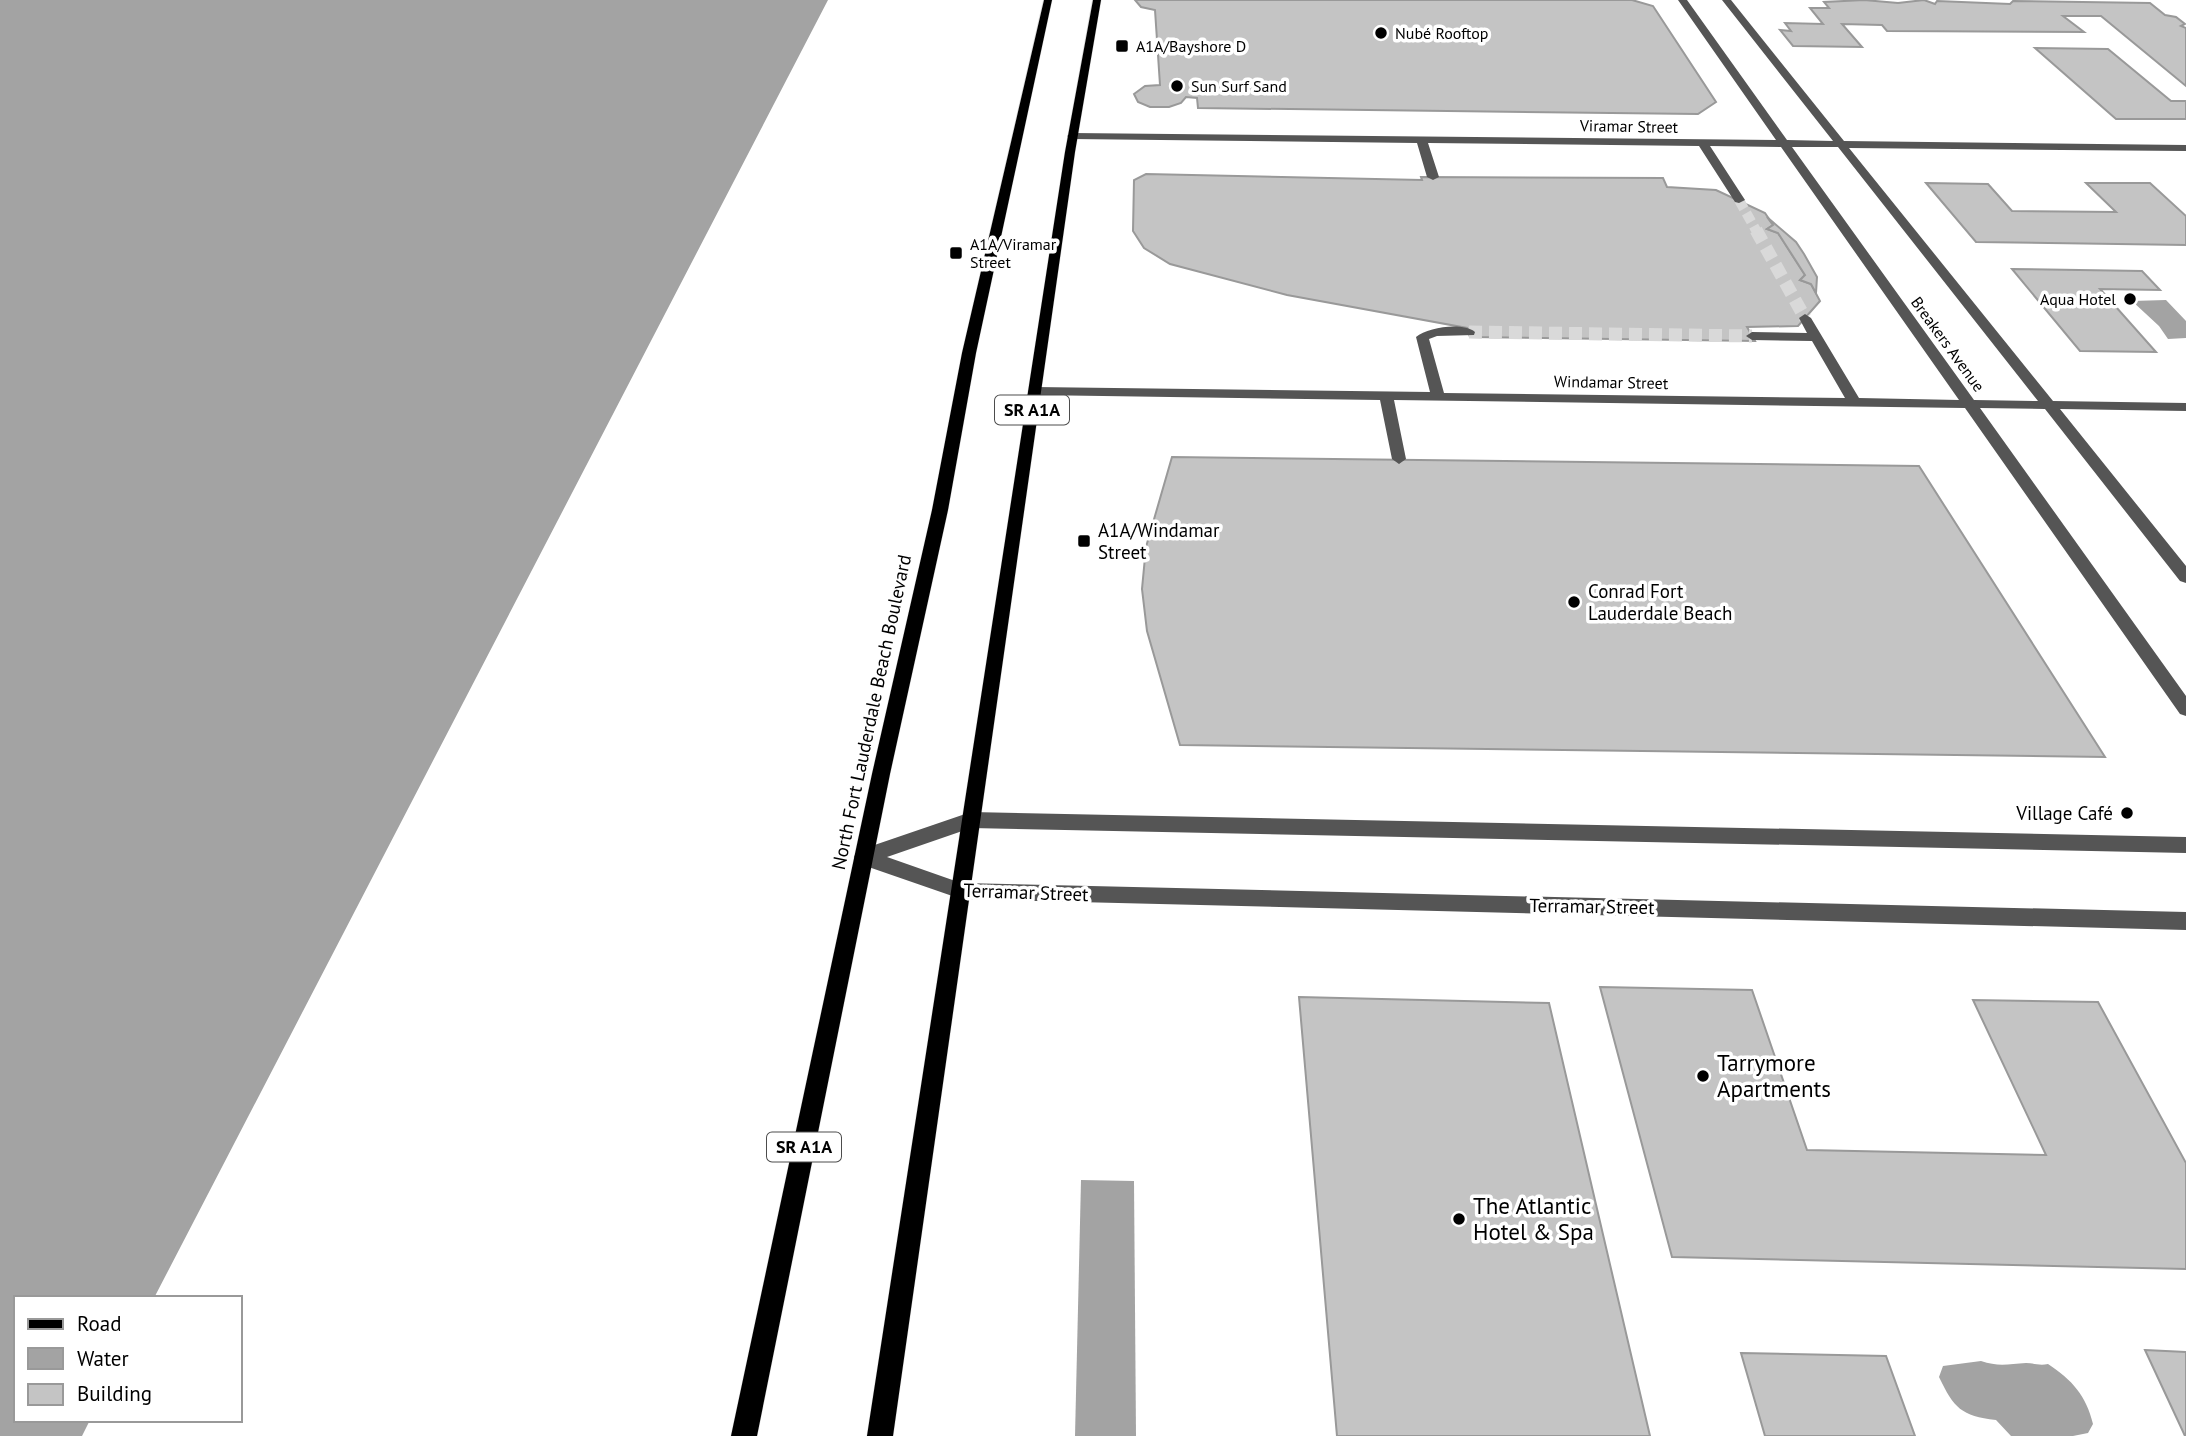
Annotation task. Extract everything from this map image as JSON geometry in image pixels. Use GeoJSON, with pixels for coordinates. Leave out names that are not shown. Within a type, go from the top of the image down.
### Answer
{"type":"FeatureCollection","features":[{"type":"Feature","properties":{"kind":"main road","name":"North Fort Lauderdale Beach Boulevard"},"geometry":{"type":"LineString","coordinates":[[744,1436],[863,858],[940,510],[969,353],[1048,0]]}},
{"type":"Feature","properties":{"kind":"main road","name":"SR A1A"},"geometry":{"type":"LineString","coordinates":[[880,1436],[1072,136],[1097,0]]}},
{"type":"Feature","properties":{"kind":"street","name":"Breakers Avenue"},"geometry":{"type":"LineString","coordinates":[[1682,0],[2186,709]]}},
{"type":"Feature","properties":{"kind":"street"},"geometry":{"type":"LineString","coordinates":[[1726,0],[2186,577]]}},
{"type":"Feature","properties":{"kind":"street","name":"Viramar Street"},"geometry":{"type":"LineString","coordinates":[[1072,136],[2186,148]]}},
{"type":"Feature","properties":{"kind":"street"},"geometry":{"type":"LineString","coordinates":[[1421,139],[1433,177]]}},
{"type":"Feature","properties":{"kind":"street"},"geometry":{"type":"LineString","coordinates":[[1702,142],[1739,200]]}},
{"type":"Feature","properties":{"kind":"street"},"geometry":{"type":"LineString","coordinates":[[1805,318],[1855,403]]}},
{"type":"Feature","properties":{"kind":"street"},"geometry":{"type":"LineString","coordinates":[[1438,397],[1422,337],[1435,331],[1469,332]]}},
{"type":"Feature","properties":{"kind":"street"},"geometry":{"type":"LineString","coordinates":[[1752,336],[1816,337]]}},
{"type":"Feature","properties":{"kind":"street","name":"Windamar Street"},"geometry":{"type":"LineString","coordinates":[[1035,391],[2186,407]]}},
{"type":"Feature","properties":{"kind":"street"},"geometry":{"type":"LineString","coordinates":[[1386,396],[1399,459]]}},
{"type":"Feature","properties":{"kind":"street"},"geometry":{"type":"LineString","coordinates":[[863,858],[971,820],[2186,845]]}},
{"type":"Feature","properties":{"kind":"street","name":"Terramar Street"},"geometry":{"type":"LineString","coordinates":[[863,858],[961,891],[2186,921]]}},
{"type":"Feature","properties":{"kind":"water"},"geometry":{"type":"Polygon","coordinates":[[[0,0],[828,0],[155,1296],[14,1296],[14,1422],[89,1422],[82,1436],[0,1436],[0,0]]]}},
{"type":"Feature","properties":{"kind":"water"},"geometry":{"type":"Polygon","coordinates":[[[2166,300],[2186,321],[2186,338],[2168,339],[2159,326],[2132,301],[2166,300]]]}},
{"type":"Feature","properties":{"kind":"water"},"geometry":{"type":"Polygon","coordinates":[[[1081,1180],[1134,1181],[1136,1436],[1075,1436],[1081,1180]]]}},
{"type":"Feature","properties":{"kind":"water"},"geometry":{"type":"Polygon","coordinates":[[[1981,1361],[1998,1365],[2048,1364],[2071,1382],[2082,1396],[2093,1424],[2088,1433],[2073,1436],[2011,1436],[1996,1420],[1974,1416],[1960,1409],[1939,1377],[1943,1366],[1981,1361]]]}},
{"type":"Feature","properties":{"kind":"building"},"geometry":{"type":"Polygon","coordinates":[[[1135,0],[1632,0],[1653,6],[1716,102],[1698,114],[1198,108],[1197,98],[1186,97],[1181,103],[1169,107],[1150,107],[1138,102],[1134,94],[1145,86],[1160,85],[1155,10],[1141,7],[1135,0]]]}},
{"type":"Feature","properties":{"kind":"building"},"geometry":{"type":"Polygon","coordinates":[[[1864,0],[1898,3],[1924,0],[1935,4],[1937,1],[2010,4],[2013,1],[2150,3],[2165,15],[2176,17],[2185,24],[2181,26],[2186,28],[2186,86],[2101,16],[2063,16],[2084,32],[1887,31],[1882,25],[1842,24],[1862,47],[1793,46],[1780,30],[1791,31],[1785,23],[1823,24],[1810,8],[1829,8],[1824,2],[1864,0]]]}},
{"type":"Feature","properties":{"kind":"building"},"geometry":{"type":"Polygon","coordinates":[[[2035,48],[2108,49],[2171,101],[2186,101],[2186,119],[2116,119],[2035,48]]]}},
{"type":"Feature","properties":{"kind":"building"},"geometry":{"type":"Polygon","coordinates":[[[1146,174],[1422,180],[1421,177],[1663,178],[1667,187],[1716,190],[1765,213],[1773,225],[1767,229],[1778,233],[1805,275],[1800,280],[1811,284],[1820,301],[1798,326],[1747,327],[1755,341],[1470,337],[1467,328],[1287,295],[1170,264],[1144,248],[1133,231],[1134,180],[1146,174]]]}},
{"type":"Feature","properties":{"kind":"building"},"geometry":{"type":"Polygon","coordinates":[[[1926,183],[1988,184],[2012,211],[2116,212],[2086,183],[2150,183],[2186,216],[2186,245],[1976,242],[1926,183]]]}},
{"type":"Feature","properties":{"kind":"building"},"geometry":{"type":"Polygon","coordinates":[[[1767,217],[1796,242],[1804,254],[1817,277],[1816,293],[1811,284],[1800,280],[1805,275],[1778,233],[1767,229],[1773,225],[1767,217]]]}},
{"type":"Feature","properties":{"kind":"building"},"geometry":{"type":"Polygon","coordinates":[[[2012,269],[2142,271],[2160,290],[2100,289],[2156,352],[2080,351],[2012,269]]]}},
{"type":"Feature","properties":{"kind":"building","name":"Conrad Fort Lauderdale Beach"},"geometry":{"type":"Polygon","coordinates":[[[1172,457],[1919,466],[2105,757],[1180,745],[1147,631],[1142,589],[1146,547],[1172,457]]]}},
{"type":"Feature","properties":{"kind":"building","name":"Tarrymore Apartments"},"geometry":{"type":"Polygon","coordinates":[[[1600,987],[1752,990],[1807,1150],[2046,1155],[1973,1000],[2098,1002],[2186,1163],[2186,1269],[1672,1257],[1600,987]]]}},
{"type":"Feature","properties":{"kind":"building","name":"The Atlantic Hotel & Spa"},"geometry":{"type":"Polygon","coordinates":[[[1299,997],[1549,1003],[1650,1436],[1337,1436],[1299,997]]]}},
{"type":"Feature","properties":{"kind":"building"},"geometry":{"type":"Polygon","coordinates":[[[2145,1350],[2186,1352],[2186,1436],[2185,1436],[2145,1350]]]}},
{"type":"Feature","properties":{"kind":"building"},"geometry":{"type":"Polygon","coordinates":[[[1741,1353],[1886,1356],[1915,1436],[1765,1436],[1741,1353]]]}},
{"type":"Feature","properties":{"kind":"tunnel"},"geometry":{"type":"LineString","coordinates":[[1739,200],[1757,232]]}},
{"type":"Feature","properties":{"kind":"tunnel"},"geometry":{"type":"LineString","coordinates":[[1756,230],[1805,318]]}},
{"type":"Feature","properties":{"kind":"tunnel"},"geometry":{"type":"LineString","coordinates":[[1469,332],[1752,336]]}},
{"type":"Feature","properties":{"kind":"place","name":"Nubé Rooftop"},"geometry":{"type":"Point","coordinates":[1381,33]}},
{"type":"Feature","properties":{"kind":"place","name":"A1A/Bayshore D"},"geometry":{"type":"Point","coordinates":[1122,46]}},
{"type":"Feature","properties":{"kind":"place","name":"Sun Surf Sand"},"geometry":{"type":"Point","coordinates":[1177,86]}},
{"type":"Feature","properties":{"kind":"place","name":"A1A/Viramar Street"},"geometry":{"type":"Point","coordinates":[956,253]}},
{"type":"Feature","properties":{"kind":"place","name":"Aqua Hotel"},"geometry":{"type":"Point","coordinates":[2130,299]}},
{"type":"Feature","properties":{"kind":"place","name":"A1A/Windamar Street"},"geometry":{"type":"Point","coordinates":[1084,541]}},
{"type":"Feature","properties":{"kind":"place","name":"Conrad Fort Lauderdale Beach"},"geometry":{"type":"Point","coordinates":[1574,602]}},
{"type":"Feature","properties":{"kind":"place","name":"Village Café"},"geometry":{"type":"Point","coordinates":[2127,813]}},
{"type":"Feature","properties":{"kind":"place","name":"Tarrymore Apartments"},"geometry":{"type":"Point","coordinates":[1703,1076]}},
{"type":"Feature","properties":{"kind":"place","name":"The Atlantic Hotel & Spa"},"geometry":{"type":"Point","coordinates":[1459,1219]}}]}
